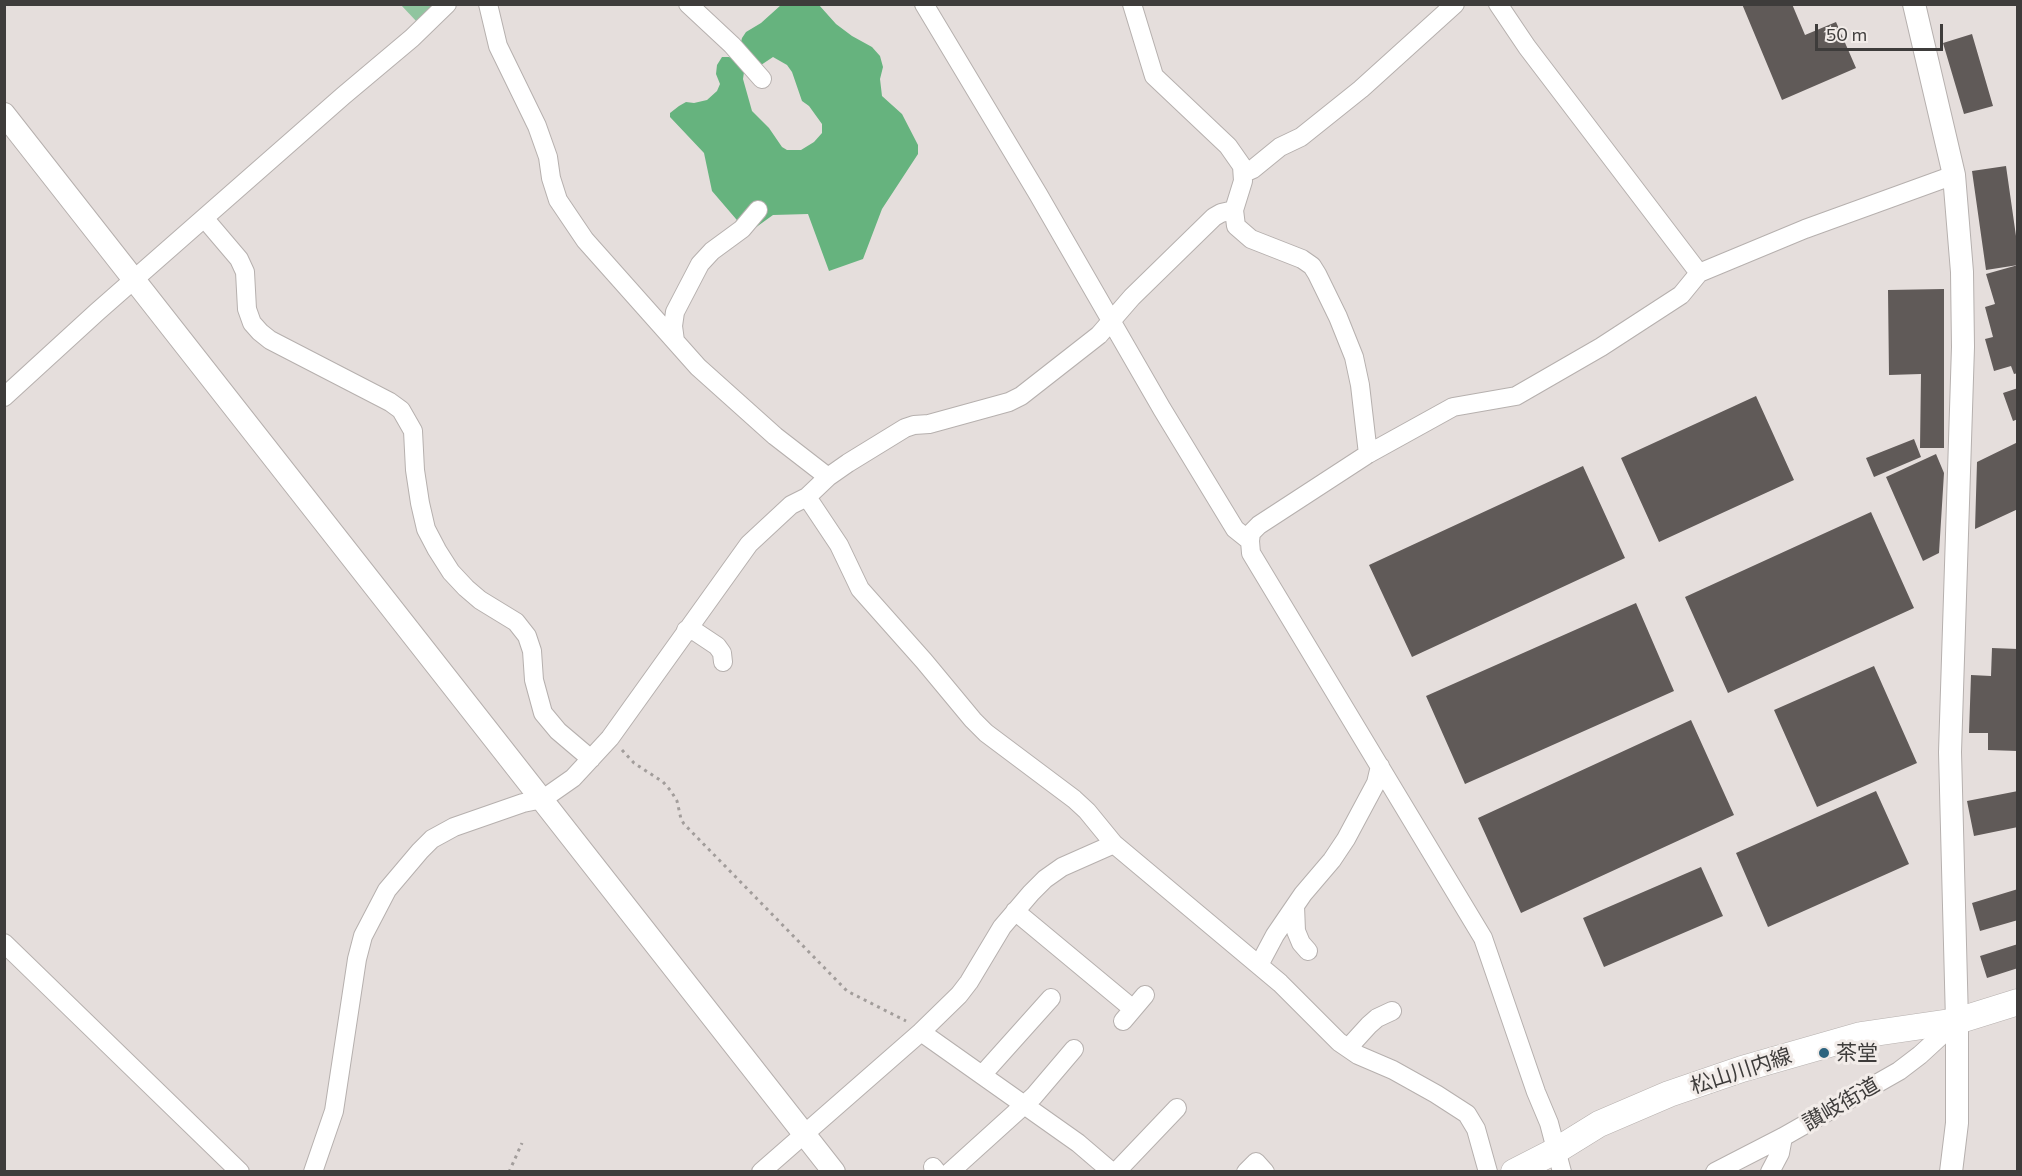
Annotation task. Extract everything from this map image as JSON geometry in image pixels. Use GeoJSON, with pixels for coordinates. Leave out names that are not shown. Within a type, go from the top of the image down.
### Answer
{"type":"FeatureCollection","features":[{"type":"Feature","properties":{"kind":"main road","name":"松山川内線"},"geometry":{"type":"LineString","coordinates":[[1514,1172],[1559,1161],[1599,1124],[1669,1094],[1742,1069],[1861,1035],[1958,1021],[2018,1002]]}},
{"type":"Feature","properties":{"kind":"street"},"geometry":{"type":"LineString","coordinates":[[4,397],[135,279],[412,38],[447,4]]}},
{"type":"Feature","properties":{"kind":"street"},"geometry":{"type":"LineString","coordinates":[[488,4],[498,46],[537,126],[548,157],[551,178],[558,200],[585,240],[698,367],[735,402],[828,477]]}},
{"type":"Feature","properties":{"kind":"street"},"geometry":{"type":"LineString","coordinates":[[688,4],[732,45],[762,79]]}},
{"type":"Feature","properties":{"kind":"street"},"geometry":{"type":"LineString","coordinates":[[924,4],[1112,321],[1162,410],[1235,529],[1250,541]]}},
{"type":"Feature","properties":{"kind":"street"},"geometry":{"type":"LineString","coordinates":[[1132,4],[1154,76],[1239,159],[1244,173],[1234,210],[1236,226],[1251,239],[1302,259],[1312,266],[1317,274],[1354,357],[1360,385],[1368,454]]}},
{"type":"Feature","properties":{"kind":"street"},"geometry":{"type":"LineString","coordinates":[[1244,173],[1253,169],[1280,147],[1302,137],[1361,89],[1455,4]]}},
{"type":"Feature","properties":{"kind":"street"},"geometry":{"type":"LineString","coordinates":[[1498,4],[1527,47],[1699,273]]}},
{"type":"Feature","properties":{"kind":"street"},"geometry":{"type":"LineString","coordinates":[[1914,4],[1954,175],[1962,272],[1963,347],[1950,752],[1958,1021],[1957,1123],[1951,1172]]}},
{"type":"Feature","properties":{"kind":"street"},"geometry":{"type":"LineString","coordinates":[[4,114],[834,1172]]}},
{"type":"Feature","properties":{"kind":"street"},"geometry":{"type":"LineString","coordinates":[[1559,1161],[1549,1123],[1536,1092],[1483,938],[1251,554],[1251,533],[1259,525],[1368,454],[1453,407],[1516,396],[1601,347],[1681,295],[1699,273],[1805,229],[1954,175]]}},
{"type":"Feature","properties":{"kind":"street"},"geometry":{"type":"LineString","coordinates":[[675,340],[673,326],[675,312],[700,264],[712,251],[742,229],[758,210]]}},
{"type":"Feature","properties":{"kind":"street"},"geometry":{"type":"LineString","coordinates":[[313,1172],[334,1111],[357,959],[363,936],[387,890],[420,851],[432,840],[454,827],[523,803],[543,799],[573,778],[610,738],[749,544],[777,516],[791,505],[807,497],[828,477],[905,428],[930,424],[1009,402],[1021,396],[1086,347],[1153,275],[1214,217],[1234,210]]}},
{"type":"Feature","properties":{"kind":"street"},"geometry":{"type":"LineString","coordinates":[[205,219],[239,259],[245,272],[247,309],[252,322],[260,332],[270,340],[390,402],[401,410],[413,431],[420,503],[426,529],[436,550],[451,572],[466,588],[480,600],[516,622],[528,636],[532,651],[534,680],[543,713],[558,731],[591,759]]}},
{"type":"Feature","properties":{"kind":"street"},"geometry":{"type":"LineString","coordinates":[[807,497],[842,551],[860,589],[986,733],[1074,799],[1098,823],[1114,844],[1215,930],[1261,964],[1348,1048],[1358,1055],[1393,1070],[1467,1114],[1476,1129],[1488,1172]]}},
{"type":"Feature","properties":{"kind":"street"},"geometry":{"type":"LineString","coordinates":[[686,630],[696,632],[717,646],[722,653],[723,662]]}},
{"type":"Feature","properties":{"kind":"street"},"geometry":{"type":"LineString","coordinates":[[1261,964],[1295,906],[1346,839],[1376,783],[1380,766]]}},
{"type":"Feature","properties":{"kind":"street"},"geometry":{"type":"LineString","coordinates":[[761,1172],[921,1032],[969,982],[1002,927],[1031,893],[1054,873],[1114,844]]}},
{"type":"Feature","properties":{"kind":"street"},"geometry":{"type":"LineString","coordinates":[[1295,906],[1296,931],[1301,943],[1308,951]]}},
{"type":"Feature","properties":{"kind":"street"},"geometry":{"type":"LineString","coordinates":[[1015,911],[1134,1008]]}},
{"type":"Feature","properties":{"kind":"street"},"geometry":{"type":"LineString","coordinates":[[4,943],[240,1172]]}},
{"type":"Feature","properties":{"kind":"street"},"geometry":{"type":"LineString","coordinates":[[982,1075],[1052,998]]}},
{"type":"Feature","properties":{"kind":"street"},"geometry":{"type":"LineString","coordinates":[[1348,1048],[1368,1025],[1392,1011]]}},
{"type":"Feature","properties":{"kind":"street","name":"讃岐街道"},"geometry":{"type":"LineString","coordinates":[[1715,1172],[1783,1137],[1899,1071],[1958,1021]]}},
{"type":"Feature","properties":{"kind":"street"},"geometry":{"type":"LineString","coordinates":[[921,1032],[1078,1143],[1114,1172],[1177,1108]]}},
{"type":"Feature","properties":{"kind":"street"},"geometry":{"type":"LineString","coordinates":[[940,1170],[1024,1105],[1074,1049]]}},
{"type":"Feature","properties":{"kind":"street"},"geometry":{"type":"LineString","coordinates":[[1770,1172],[1780,1153],[1783,1137]]}},
{"type":"Feature","properties":{"kind":"street"},"geometry":{"type":"LineString","coordinates":[[1246,1172],[1256,1162],[1265,1172]]}},
{"type":"Feature","properties":{"kind":"path"},"geometry":{"type":"LineString","coordinates":[[610,738],[634,763],[672,790],[684,824],[847,991],[901,1018],[921,1032]]}},
{"type":"Feature","properties":{"kind":"path"},"geometry":{"type":"LineString","coordinates":[[509,1172],[522,1143]]}},
{"type":"Feature","properties":{"kind":"green space"},"geometry":{"type":"Polygon","coordinates":[[[401,5],[437,5],[417,22],[401,5]]]}},
{"type":"Feature","properties":{"kind":"green space"},"geometry":{"type":"Polygon","coordinates":[[[781,5],[819,5],[836,24],[872,47],[880,56],[883,67],[880,79],[882,96],[902,114],[918,145],[918,154],[882,209],[863,259],[829,271],[808,214],[773,215],[748,233],[712,191],[704,153],[670,117],[670,113],[686,102],[707,100],[717,91],[720,84],[716,74],[717,65],[722,57],[729,57],[739,62],[744,72],[743,79],[752,111],[769,128],[782,147],[787,150],[801,150],[814,142],[822,133],[822,124],[809,106],[802,101],[792,72],[787,65],[773,57],[758,67],[740,46],[746,32],[761,23],[781,5]]]}},
{"type":"Feature","properties":{"kind":"building"},"geometry":{"type":"Polygon","coordinates":[[[1742,4],[1792,4],[1805,35],[1836,22],[1856,68],[1782,100],[1742,4]]]}},
{"type":"Feature","properties":{"kind":"building"},"geometry":{"type":"Polygon","coordinates":[[[1972,34],[1993,106],[1964,114],[1943,43],[1972,34]]]}},
{"type":"Feature","properties":{"kind":"building"},"geometry":{"type":"Polygon","coordinates":[[[2006,166],[2018,250],[2018,265],[1986,270],[1972,171],[2006,166]]]}},
{"type":"Feature","properties":{"kind":"building"},"geometry":{"type":"Polygon","coordinates":[[[2018,265],[2018,373],[2014,374],[2011,366],[1994,371],[1985,339],[1993,337],[1985,307],[1995,304],[1986,274],[2018,265]]]}},
{"type":"Feature","properties":{"kind":"building"},"geometry":{"type":"Polygon","coordinates":[[[1944,289],[1944,448],[1920,448],[1921,374],[1889,375],[1888,290],[1944,289]]]}},
{"type":"Feature","properties":{"kind":"building"},"geometry":{"type":"Polygon","coordinates":[[[2018,388],[2018,419],[2013,421],[2003,393],[2018,388]]]}},
{"type":"Feature","properties":{"kind":"building"},"geometry":{"type":"Polygon","coordinates":[[[1756,396],[1794,480],[1659,542],[1621,458],[1756,396]]]}},
{"type":"Feature","properties":{"kind":"building"},"geometry":{"type":"Polygon","coordinates":[[[1914,439],[1921,457],[1874,477],[1866,458],[1914,439]]]}},
{"type":"Feature","properties":{"kind":"building"},"geometry":{"type":"Polygon","coordinates":[[[2018,442],[2018,509],[1975,529],[1977,462],[2018,442]]]}},
{"type":"Feature","properties":{"kind":"building"},"geometry":{"type":"Polygon","coordinates":[[[1936,454],[1944,473],[1939,553],[1923,561],[1886,477],[1936,454]]]}},
{"type":"Feature","properties":{"kind":"building"},"geometry":{"type":"Polygon","coordinates":[[[1583,466],[1625,558],[1412,657],[1369,565],[1583,466]]]}},
{"type":"Feature","properties":{"kind":"building"},"geometry":{"type":"Polygon","coordinates":[[[1871,512],[1914,608],[1728,693],[1685,597],[1871,512]]]}},
{"type":"Feature","properties":{"kind":"building"},"geometry":{"type":"Polygon","coordinates":[[[1636,603],[1674,691],[1465,784],[1426,696],[1636,603]]]}},
{"type":"Feature","properties":{"kind":"building"},"geometry":{"type":"Polygon","coordinates":[[[1992,648],[2018,649],[2018,751],[1988,750],[1988,733],[1969,733],[1971,675],[1991,676],[1992,648]]]}},
{"type":"Feature","properties":{"kind":"building"},"geometry":{"type":"Polygon","coordinates":[[[1874,666],[1917,763],[1817,807],[1774,710],[1874,666]]]}},
{"type":"Feature","properties":{"kind":"building"},"geometry":{"type":"Polygon","coordinates":[[[1691,720],[1734,815],[1521,913],[1478,818],[1691,720]]]}},
{"type":"Feature","properties":{"kind":"building"},"geometry":{"type":"Polygon","coordinates":[[[1876,791],[1909,864],[1768,927],[1736,853],[1876,791]]]}},
{"type":"Feature","properties":{"kind":"building"},"geometry":{"type":"Polygon","coordinates":[[[2018,791],[2018,827],[1974,836],[1967,801],[2018,791]]]}},
{"type":"Feature","properties":{"kind":"building"},"geometry":{"type":"Polygon","coordinates":[[[1701,867],[1723,916],[1604,967],[1583,918],[1701,867]]]}},
{"type":"Feature","properties":{"kind":"building"},"geometry":{"type":"Polygon","coordinates":[[[2018,889],[2018,920],[1980,931],[1972,903],[2018,889]]]}},
{"type":"Feature","properties":{"kind":"building"},"geometry":{"type":"Polygon","coordinates":[[[2018,944],[2018,968],[1987,978],[1980,956],[2018,944]]]}},
{"type":"Feature","properties":{"kind":"place","name":"茶堂"},"geometry":{"type":"Point","coordinates":[1824,1053]}}]}
